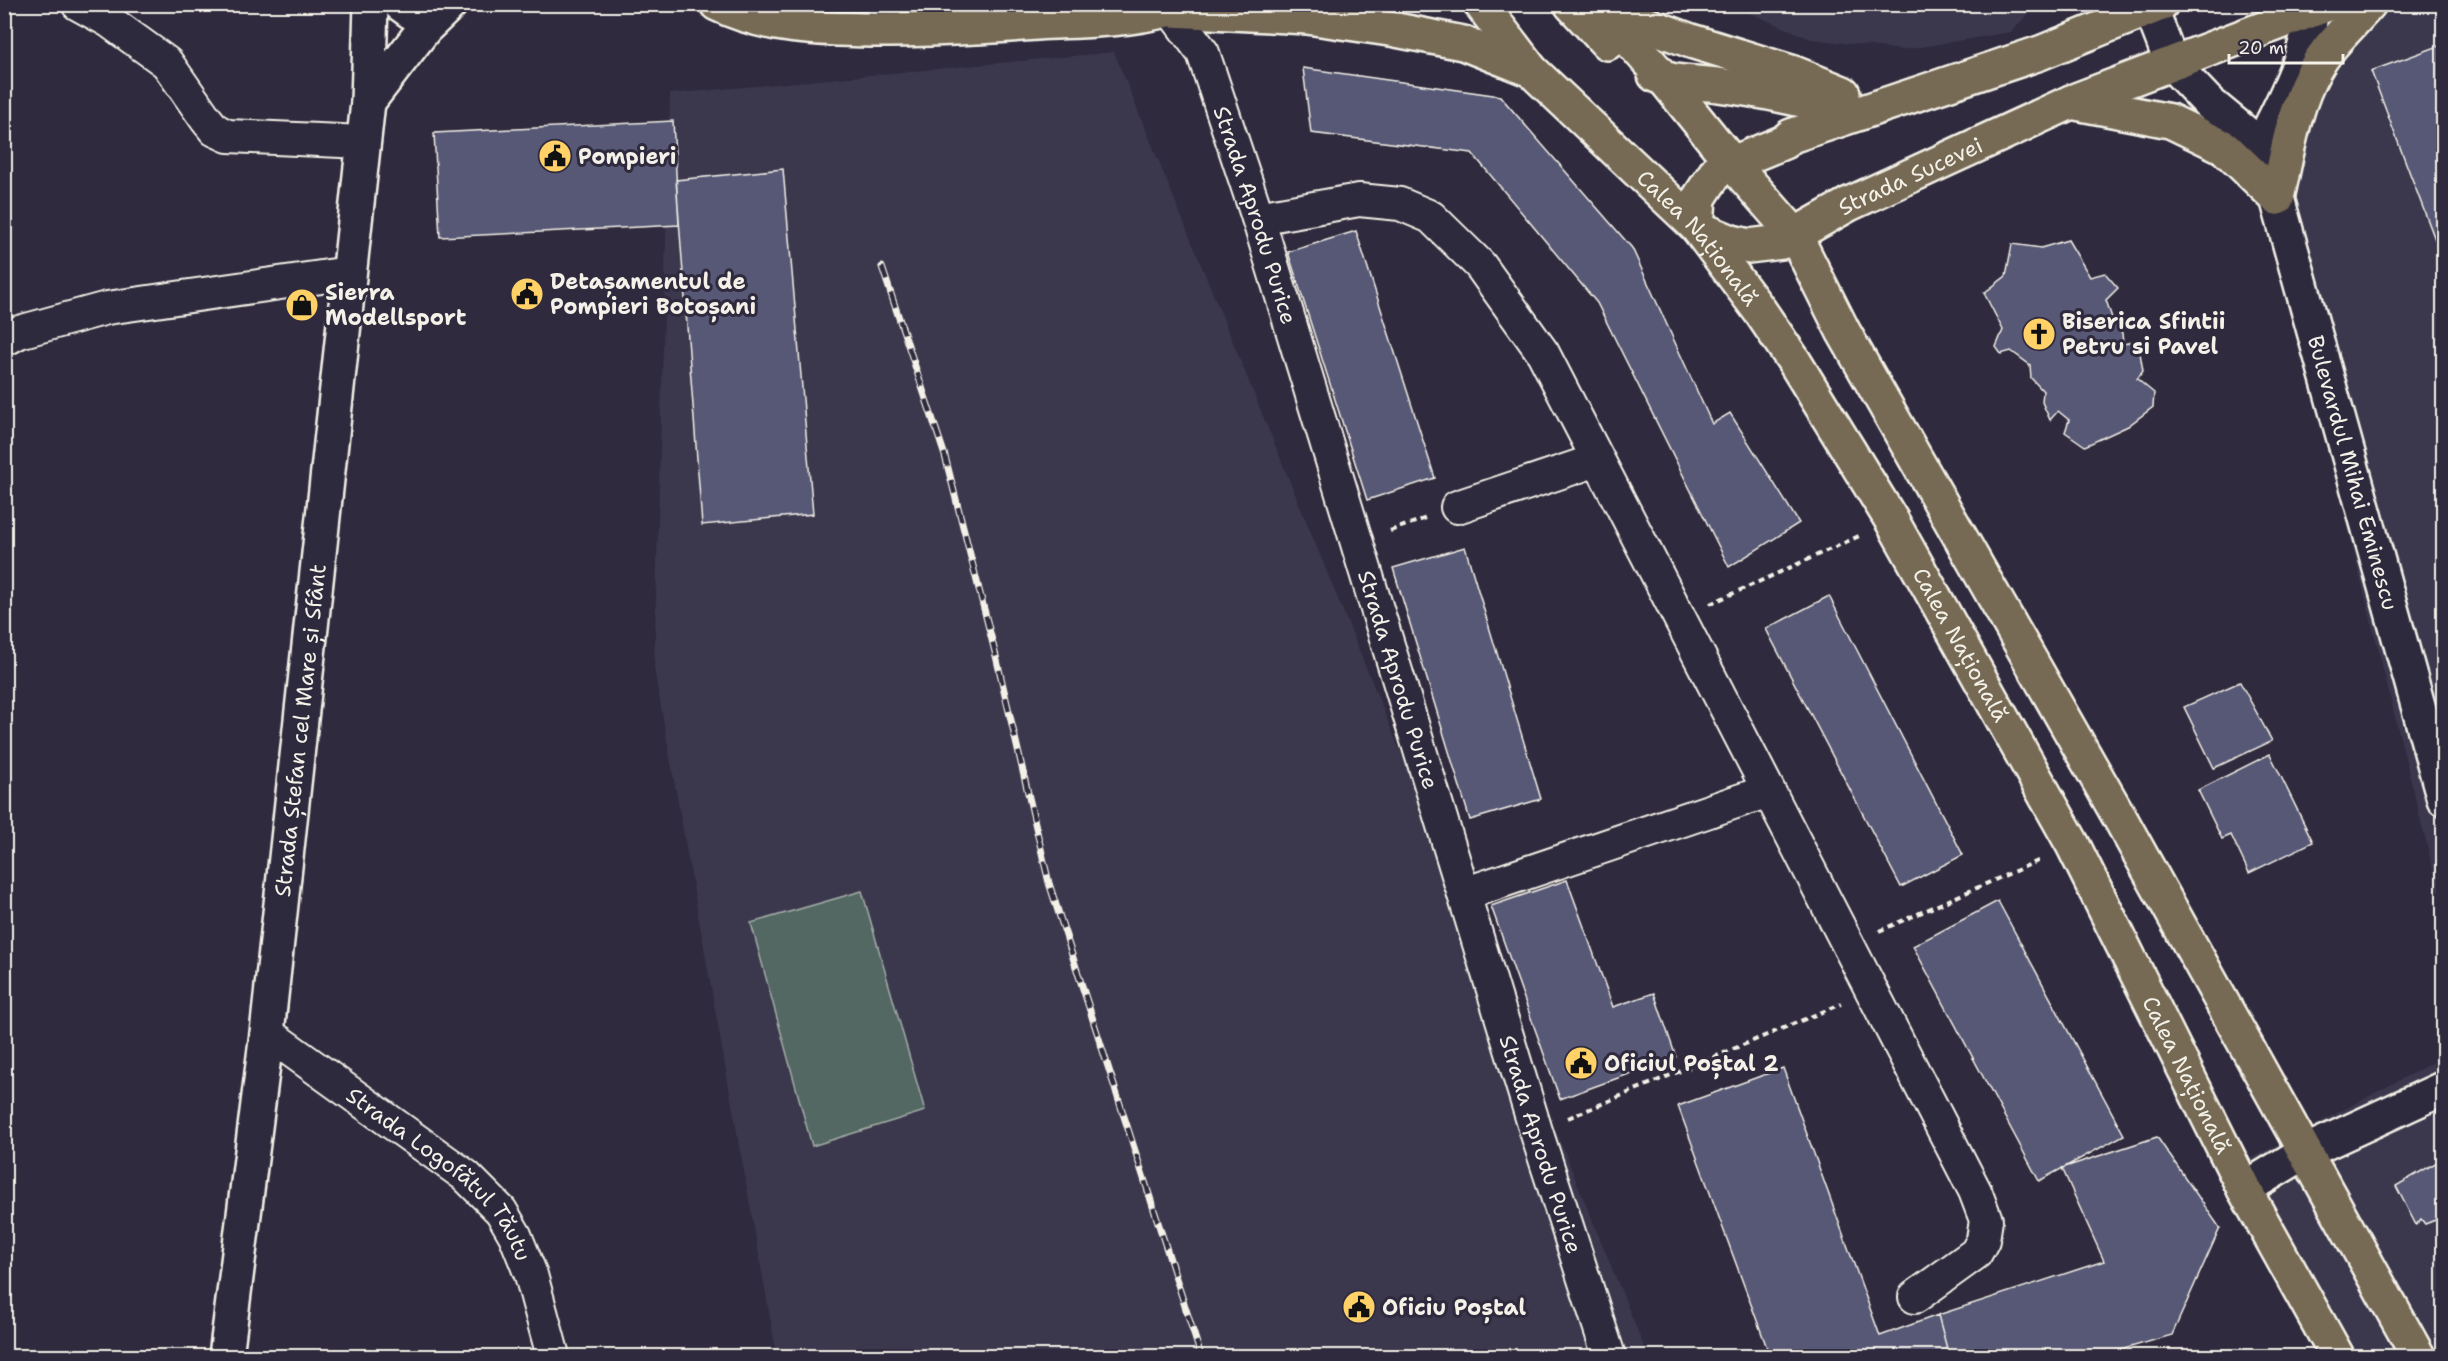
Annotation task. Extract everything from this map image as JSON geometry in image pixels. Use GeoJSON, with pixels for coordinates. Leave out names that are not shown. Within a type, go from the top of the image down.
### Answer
{"type":"FeatureCollection","features":[{"type":"Feature","properties":{"kind":"main road","name":"Strada Ștefan cel Mare și Sfânt"},"geometry":{"type":"LineString","coordinates":[[226,1356],[267,1033],[368,102],[371,4]]}},
{"type":"Feature","properties":{"kind":"main road"},"geometry":{"type":"LineString","coordinates":[[400,4],[411,12],[442,11]]}},
{"type":"Feature","properties":{"kind":"main road"},"geometry":{"type":"LineString","coordinates":[[717,4],[734,12],[772,23],[826,29],[884,17],[939,29],[1092,20],[1179,6],[1307,17],[1396,30],[1463,43],[1531,70]]}},
{"type":"Feature","properties":{"kind":"main road","name":"Calea Națională"},"geometry":{"type":"LineString","coordinates":[[1481,4],[1531,70],[1697,227],[1794,361],[1892,521],[2073,845],[2244,1189],[2337,1356]]}},
{"type":"Feature","properties":{"kind":"main road"},"geometry":{"type":"LineString","coordinates":[[2040,53],[2080,23],[2093,4]]}},
{"type":"Feature","properties":{"kind":"main road"},"geometry":{"type":"LineString","coordinates":[[2277,198],[2294,123],[2315,68],[2326,52],[2369,4]]}},
{"type":"Feature","properties":{"kind":"main road"},"geometry":{"type":"LineString","coordinates":[[1590,5],[1691,41],[1794,73],[1868,110]]}},
{"type":"Feature","properties":{"kind":"main road"},"geometry":{"type":"LineString","coordinates":[[1590,5],[1665,80],[1731,162],[1795,235],[1844,331],[2120,818],[2418,1356]]}},
{"type":"Feature","properties":{"kind":"main road"},"geometry":{"type":"LineString","coordinates":[[1697,227],[1699,198],[1718,169],[1731,162],[1758,153],[1791,136],[2040,53],[2153,6],[2172,64],[2209,104],[2261,146],[2290,85],[2316,6]]}},
{"type":"Feature","properties":{"kind":"main road","name":"Strada Sucevei"},"geometry":{"type":"LineString","coordinates":[[1697,227],[1732,242],[1749,246],[1782,242],[1849,204],[2071,102],[2316,6]]}},
{"type":"Feature","properties":{"kind":"main road"},"geometry":{"type":"LineString","coordinates":[[368,102],[442,11]]}},
{"type":"Feature","properties":{"kind":"main road"},"geometry":{"type":"LineString","coordinates":[[1665,80],[1719,85],[1868,110]]}},
{"type":"Feature","properties":{"kind":"main road"},"geometry":{"type":"LineString","coordinates":[[2071,102],[2170,121],[2224,147],[2277,198]]}},
{"type":"Feature","properties":{"kind":"main road","name":"Bulevardul Mihai Eminescu"},"geometry":{"type":"LineString","coordinates":[[2261,146],[2444,799]]}},
{"type":"Feature","properties":{"kind":"main road"},"geometry":{"type":"LineString","coordinates":[[2244,1189],[2305,1152],[2444,1088]]}},
{"type":"Feature","properties":{"kind":"street"},"geometry":{"type":"LineString","coordinates":[[78,4],[109,21],[167,63],[215,130],[228,136],[363,142]]}},
{"type":"Feature","properties":{"kind":"street","name":"Strada Aprodu Purice"},"geometry":{"type":"LineString","coordinates":[[1179,6],[1203,53],[1258,218],[1536,1131],[1609,1356]]}},
{"type":"Feature","properties":{"kind":"street"},"geometry":{"type":"LineString","coordinates":[[1258,218],[1359,200],[1400,204],[1431,217],[1480,265],[1543,353],[1975,1191],[1986,1220],[1983,1240],[1976,1253],[1915,1297]]}},
{"type":"Feature","properties":{"kind":"street"},"geometry":{"type":"LineString","coordinates":[[4,340],[19,332],[107,308],[349,273]]}},
{"type":"Feature","properties":{"kind":"street"},"geometry":{"type":"LineString","coordinates":[[1457,507],[1597,460]]}},
{"type":"Feature","properties":{"kind":"street"},"geometry":{"type":"LineString","coordinates":[[1464,894],[1768,791]]}},
{"type":"Feature","properties":{"kind":"street","name":"Strada Logofătul Tăutu"},"geometry":{"type":"LineString","coordinates":[[267,1033],[466,1176],[501,1210],[515,1235],[531,1275],[553,1356]]}},
{"type":"Feature","properties":{"kind":"path"},"geometry":{"type":"LineString","coordinates":[[1356,544],[1457,507]]}},
{"type":"Feature","properties":{"kind":"path"},"geometry":{"type":"LineString","coordinates":[[1680,618],[1892,521]]}},
{"type":"Feature","properties":{"kind":"path"},"geometry":{"type":"LineString","coordinates":[[1848,944],[2073,845]]}},
{"type":"Feature","properties":{"kind":"path"},"geometry":{"type":"LineString","coordinates":[[1536,1131],[1872,991]]}},
{"type":"Feature","properties":{"kind":"shaded area"},"geometry":{"type":"Polygon","coordinates":[[[1731,5],[2037,5],[2011,32],[1903,50],[1811,39],[1731,5]]]}},
{"type":"Feature","properties":{"kind":"shaded area"},"geometry":{"type":"Polygon","coordinates":[[[2387,5],[2443,5],[2443,910],[2258,166],[2362,18],[2387,5]]]}},
{"type":"Feature","properties":{"kind":"shaded area"},"geometry":{"type":"Polygon","coordinates":[[[1114,52],[1648,1356],[777,1356],[654,668],[670,94],[1114,52]]]}},
{"type":"Feature","properties":{"kind":"shaded area"},"geometry":{"type":"Polygon","coordinates":[[[2443,1057],[2443,1356],[2331,1356],[2233,1168],[2443,1057]]]}},
{"type":"Feature","properties":{"kind":"green space"},"geometry":{"type":"Polygon","coordinates":[[[862,891],[925,1111],[812,1146],[751,923],[862,891]]]}},
{"type":"Feature","properties":{"kind":"building"},"geometry":{"type":"Polygon","coordinates":[[[2444,44],[2444,263],[2371,71],[2444,44]]]}},
{"type":"Feature","properties":{"kind":"building"},"geometry":{"type":"Polygon","coordinates":[[[1303,68],[1500,96],[1632,248],[1712,424],[1730,413],[1799,523],[1729,567],[1597,303],[1472,153],[1311,133],[1303,68]]]}},
{"type":"Feature","properties":{"kind":"building","name":"Pompieri"},"geometry":{"type":"Polygon","coordinates":[[[673,121],[679,225],[440,237],[434,133],[673,121]]]}},
{"type":"Feature","properties":{"kind":"building"},"geometry":{"type":"Polygon","coordinates":[[[783,169],[813,514],[702,525],[676,180],[783,169]]]}},
{"type":"Feature","properties":{"kind":"building"},"geometry":{"type":"Polygon","coordinates":[[[1356,231],[1435,478],[1367,500],[1288,252],[1356,231]]]}},
{"type":"Feature","properties":{"kind":"building"},"geometry":{"type":"Polygon","coordinates":[[[2068,240],[2090,277],[2105,273],[2118,288],[2106,300],[2112,318],[2122,333],[2123,344],[2138,341],[2143,371],[2137,379],[2154,393],[2153,407],[2128,426],[2085,446],[2065,432],[2069,420],[2058,411],[2050,420],[2042,402],[2043,391],[2031,378],[2030,365],[2011,351],[2001,354],[1996,347],[2003,330],[1984,293],[2006,276],[2012,244],[2041,248],[2068,240]]]}},
{"type":"Feature","properties":{"kind":"building"},"geometry":{"type":"Polygon","coordinates":[[[1465,547],[1541,799],[1470,820],[1393,568],[1465,547]]]}},
{"type":"Feature","properties":{"kind":"building"},"geometry":{"type":"Polygon","coordinates":[[[1829,596],[1963,855],[1901,887],[1766,629],[1829,596]]]}},
{"type":"Feature","properties":{"kind":"building"},"geometry":{"type":"Polygon","coordinates":[[[2240,682],[2272,741],[2214,768],[2184,707],[2240,682]]]}},
{"type":"Feature","properties":{"kind":"building"},"geometry":{"type":"Polygon","coordinates":[[[2270,754],[2313,842],[2249,873],[2231,835],[2222,839],[2198,790],[2270,754]]]}},
{"type":"Feature","properties":{"kind":"building"},"geometry":{"type":"Polygon","coordinates":[[[1567,880],[1613,1007],[1654,993],[1676,1057],[1560,1099],[1491,906],[1567,880]]]}},
{"type":"Feature","properties":{"kind":"building"},"geometry":{"type":"Polygon","coordinates":[[[1998,901],[2124,1135],[2039,1181],[1913,946],[1998,901]]]}},
{"type":"Feature","properties":{"kind":"building"},"geometry":{"type":"Polygon","coordinates":[[[1783,1068],[1880,1336],[1938,1315],[1949,1356],[1770,1356],[1678,1106],[1783,1068]]]}},
{"type":"Feature","properties":{"kind":"building"},"geometry":{"type":"Polygon","coordinates":[[[2157,1137],[2220,1228],[2172,1335],[2100,1356],[1949,1356],[1938,1315],[2104,1261],[2062,1168],[2157,1137]]]}},
{"type":"Feature","properties":{"kind":"building"},"geometry":{"type":"Polygon","coordinates":[[[2444,1158],[2444,1229],[2438,1219],[2425,1224],[2421,1219],[2416,1225],[2396,1186],[2444,1158]]]}},
{"type":"Feature","properties":{"kind":"railway"},"geometry":{"type":"LineString","coordinates":[[882,267],[945,456],[996,656],[1049,883],[1201,1356]]}},
{"type":"Feature","properties":{"kind":"place","name":"Pompieri"},"geometry":{"type":"Point","coordinates":[555,156]}},
{"type":"Feature","properties":{"kind":"place","name":"Detașamentul de Pompieri Botoșani"},"geometry":{"type":"Point","coordinates":[527,294]}},
{"type":"Feature","properties":{"kind":"place","name":"Sierra Modellsport"},"geometry":{"type":"Point","coordinates":[302,305]}},
{"type":"Feature","properties":{"kind":"place","name":"Biserica Sfintii Petru si Pavel"},"geometry":{"type":"Point","coordinates":[2039,334]}},
{"type":"Feature","properties":{"kind":"place","name":"Oficiul Poștal 2"},"geometry":{"type":"Point","coordinates":[1581,1063]}},
{"type":"Feature","properties":{"kind":"place","name":"Oficiu Poștal"},"geometry":{"type":"Point","coordinates":[1359,1307]}}]}
